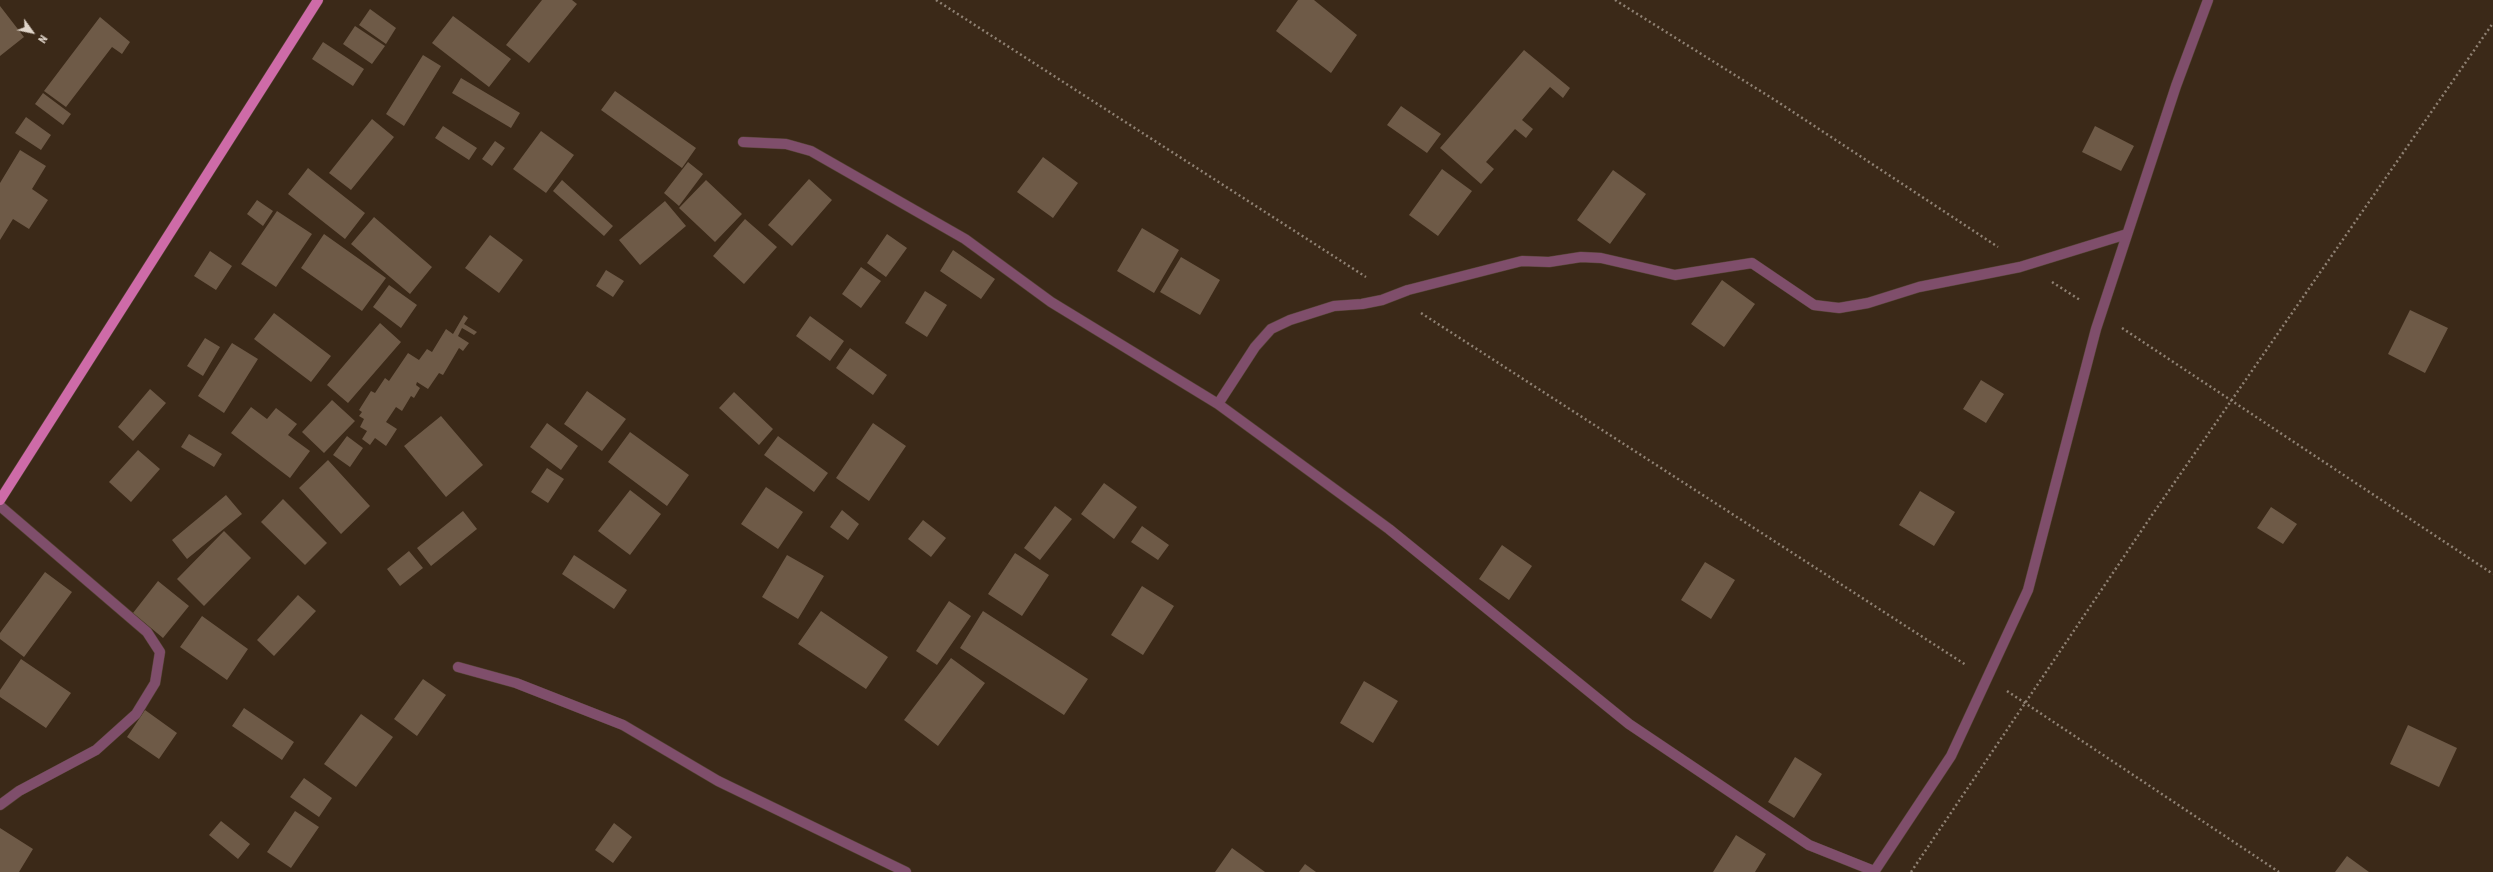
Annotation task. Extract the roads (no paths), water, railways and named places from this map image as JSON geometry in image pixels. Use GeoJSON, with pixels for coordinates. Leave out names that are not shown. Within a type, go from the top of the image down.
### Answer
{"type":"FeatureCollection","features":[{"type":"Feature","properties":{"kind":"main road"},"geometry":{"type":"LineString","coordinates":[[0,500],[318,0]]}},
{"type":"Feature","properties":{"kind":"street"},"geometry":{"type":"LineString","coordinates":[[742,142],[786,144],[811,151],[965,239],[1051,302],[1218,404],[1389,529],[1629,724],[1809,845],[1874,872],[1951,756],[2028,590],[2101,314],[2176,86],[2208,0]]}},
{"type":"Feature","properties":{"kind":"street"},"geometry":{"type":"LineString","coordinates":[[1218,404],[1255,347],[1271,329],[1290,320],[1334,306],[1362,304],[1501,264],[1522,260],[1549,262],[1581,257],[1601,258],[1674,275],[1752,263],[1814,305],[1839,308],[1868,303],[1927,285],[2026,266],[2127,234]]}},
{"type":"Feature","properties":{"kind":"street"},"geometry":{"type":"LineString","coordinates":[[0,506],[146,632],[160,652],[155,683],[136,714],[96,750],[73,764],[19,791],[0,805]]}},
{"type":"Feature","properties":{"kind":"street"},"geometry":{"type":"LineString","coordinates":[[458,667],[516,683],[623,725],[718,780],[906,872]]}}]}
